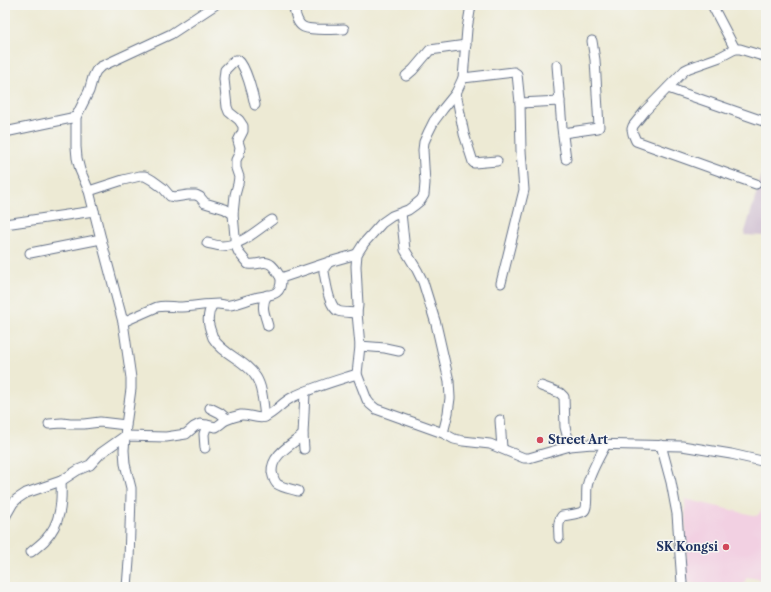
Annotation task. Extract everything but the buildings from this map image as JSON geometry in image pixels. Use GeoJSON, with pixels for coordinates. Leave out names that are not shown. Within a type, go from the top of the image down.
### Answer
{"type":"FeatureCollection","features":[{"type":"Feature","properties":{"kind":"street"},"geometry":{"type":"LineString","coordinates":[[127,587],[131,488],[125,464],[124,450],[131,378],[123,322],[89,191],[80,170],[76,147],[76,117],[89,91],[93,77],[100,67],[171,34],[215,5]]}},
{"type":"Feature","properties":{"kind":"street"},"geometry":{"type":"LineString","coordinates":[[293,5],[300,24],[304,27],[318,29],[344,29]]}},
{"type":"Feature","properties":{"kind":"street"},"geometry":{"type":"LineString","coordinates":[[471,5],[463,78],[456,93],[434,121],[424,142],[424,195],[415,205],[392,216],[382,223],[364,243],[357,254],[357,313],[360,346],[357,374],[367,400],[376,409],[443,433],[454,439],[490,444],[524,458],[529,458],[570,446],[606,444],[689,447],[766,462]]}},
{"type":"Feature","properties":{"kind":"street"},"geometry":{"type":"LineString","coordinates":[[712,5],[735,49]]}},
{"type":"Feature","properties":{"kind":"street"},"geometry":{"type":"LineString","coordinates":[[563,133],[599,127],[595,60],[592,41]]}},
{"type":"Feature","properties":{"kind":"street"},"geometry":{"type":"LineString","coordinates":[[406,76],[430,50],[466,45]]}},
{"type":"Feature","properties":{"kind":"street"},"geometry":{"type":"LineString","coordinates":[[756,184],[636,141],[632,129],[645,111],[685,70],[720,57],[735,49],[740,49],[766,58]]}},
{"type":"Feature","properties":{"kind":"street"},"geometry":{"type":"LineString","coordinates":[[123,322],[157,307],[218,304],[230,305],[277,292],[279,290],[281,286],[281,278],[272,266],[268,262],[248,264],[239,253],[235,244],[233,214],[239,177],[236,168],[236,160],[240,148],[238,141],[243,131],[243,126],[239,120],[229,112],[227,107],[224,74],[225,70],[235,60],[242,63],[255,105]]}},
{"type":"Feature","properties":{"kind":"street"},"geometry":{"type":"LineString","coordinates":[[557,64],[566,159]]}},
{"type":"Feature","properties":{"kind":"street"},"geometry":{"type":"LineString","coordinates":[[463,78],[514,72],[517,74],[520,103],[521,151],[524,190],[501,283]]}},
{"type":"Feature","properties":{"kind":"street"},"geometry":{"type":"LineString","coordinates":[[668,88],[766,122]]}},
{"type":"Feature","properties":{"kind":"street"},"geometry":{"type":"LineString","coordinates":[[456,93],[464,134],[473,162],[497,161]]}},
{"type":"Feature","properties":{"kind":"street"},"geometry":{"type":"LineString","coordinates":[[520,103],[560,101]]}},
{"type":"Feature","properties":{"kind":"street"},"geometry":{"type":"LineString","coordinates":[[5,132],[76,117]]}},
{"type":"Feature","properties":{"kind":"street"},"geometry":{"type":"LineString","coordinates":[[89,191],[123,180],[145,176],[163,188],[170,196],[196,196],[205,203],[225,209],[233,214]]}},
{"type":"Feature","properties":{"kind":"street"},"geometry":{"type":"LineString","coordinates":[[5,224],[94,211]]}},
{"type":"Feature","properties":{"kind":"street"},"geometry":{"type":"LineString","coordinates":[[401,213],[405,250],[423,282],[436,324],[449,381],[450,398],[443,433]]}},
{"type":"Feature","properties":{"kind":"street"},"geometry":{"type":"LineString","coordinates":[[207,243],[222,246],[235,244],[272,220]]}},
{"type":"Feature","properties":{"kind":"street"},"geometry":{"type":"LineString","coordinates":[[30,253],[101,239]]}},
{"type":"Feature","properties":{"kind":"street"},"geometry":{"type":"LineString","coordinates":[[281,278],[357,254]]}},
{"type":"Feature","properties":{"kind":"street"},"geometry":{"type":"LineString","coordinates":[[328,262],[324,268],[324,272],[332,306],[338,311],[357,313]]}},
{"type":"Feature","properties":{"kind":"street"},"geometry":{"type":"LineString","coordinates":[[267,295],[264,300],[263,308],[268,326]]}},
{"type":"Feature","properties":{"kind":"street"},"geometry":{"type":"LineString","coordinates":[[212,305],[209,310],[208,319],[213,338],[218,345],[249,369],[256,377],[260,387],[265,417]]}},
{"type":"Feature","properties":{"kind":"street"},"geometry":{"type":"LineString","coordinates":[[360,346],[399,351]]}},
{"type":"Feature","properties":{"kind":"street"},"geometry":{"type":"LineString","coordinates":[[6,512],[17,499],[26,494],[61,481],[78,470],[90,465],[101,453],[125,436],[166,437],[186,434],[200,424],[216,427],[227,419],[239,416],[247,415],[260,418],[265,417],[278,409],[288,400],[305,392],[357,374]]}},
{"type":"Feature","properties":{"kind":"street"},"geometry":{"type":"LineString","coordinates":[[541,386],[560,393],[564,397],[565,427],[570,446]]}},
{"type":"Feature","properties":{"kind":"street"},"geometry":{"type":"LineString","coordinates":[[304,449],[303,435],[305,392]]}},
{"type":"Feature","properties":{"kind":"street"},"geometry":{"type":"LineString","coordinates":[[210,408],[220,413],[227,419]]}},
{"type":"Feature","properties":{"kind":"street"},"geometry":{"type":"LineString","coordinates":[[500,420],[502,448]]}},
{"type":"Feature","properties":{"kind":"street"},"geometry":{"type":"LineString","coordinates":[[49,424],[84,424],[100,422],[126,425]]}},
{"type":"Feature","properties":{"kind":"street"},"geometry":{"type":"LineString","coordinates":[[205,448],[204,434],[208,425]]}},
{"type":"Feature","properties":{"kind":"street"},"geometry":{"type":"LineString","coordinates":[[298,491],[277,484],[272,471],[274,461],[280,453],[303,435]]}},
{"type":"Feature","properties":{"kind":"street"},"geometry":{"type":"LineString","coordinates":[[558,538],[560,518],[562,516],[585,510],[588,484],[606,444]]}},
{"type":"Feature","properties":{"kind":"street"},"geometry":{"type":"LineString","coordinates":[[661,445],[671,482],[677,514],[682,583]]}},
{"type":"Feature","properties":{"kind":"street"},"geometry":{"type":"LineString","coordinates":[[31,552],[46,539],[57,520],[62,498],[61,481]]}},
{"type":"Feature","properties":{"kind":"shaded area"},"geometry":{"type":"Polygon","coordinates":[[[766,161],[766,236],[744,235],[756,195],[766,161]]]}},
{"type":"Feature","properties":{"kind":"shaded area","name":"SK Kongsi"},"geometry":{"type":"Polygon","coordinates":[[[685,499],[757,516],[766,505],[766,580],[747,577],[742,587],[706,587],[687,582],[685,499]]]}},
{"type":"Feature","properties":{"kind":"place","name":"Street Art"},"geometry":{"type":"Point","coordinates":[540,440]}},
{"type":"Feature","properties":{"kind":"place","name":"SK Kongsi"},"geometry":{"type":"Point","coordinates":[726,547]}}]}
